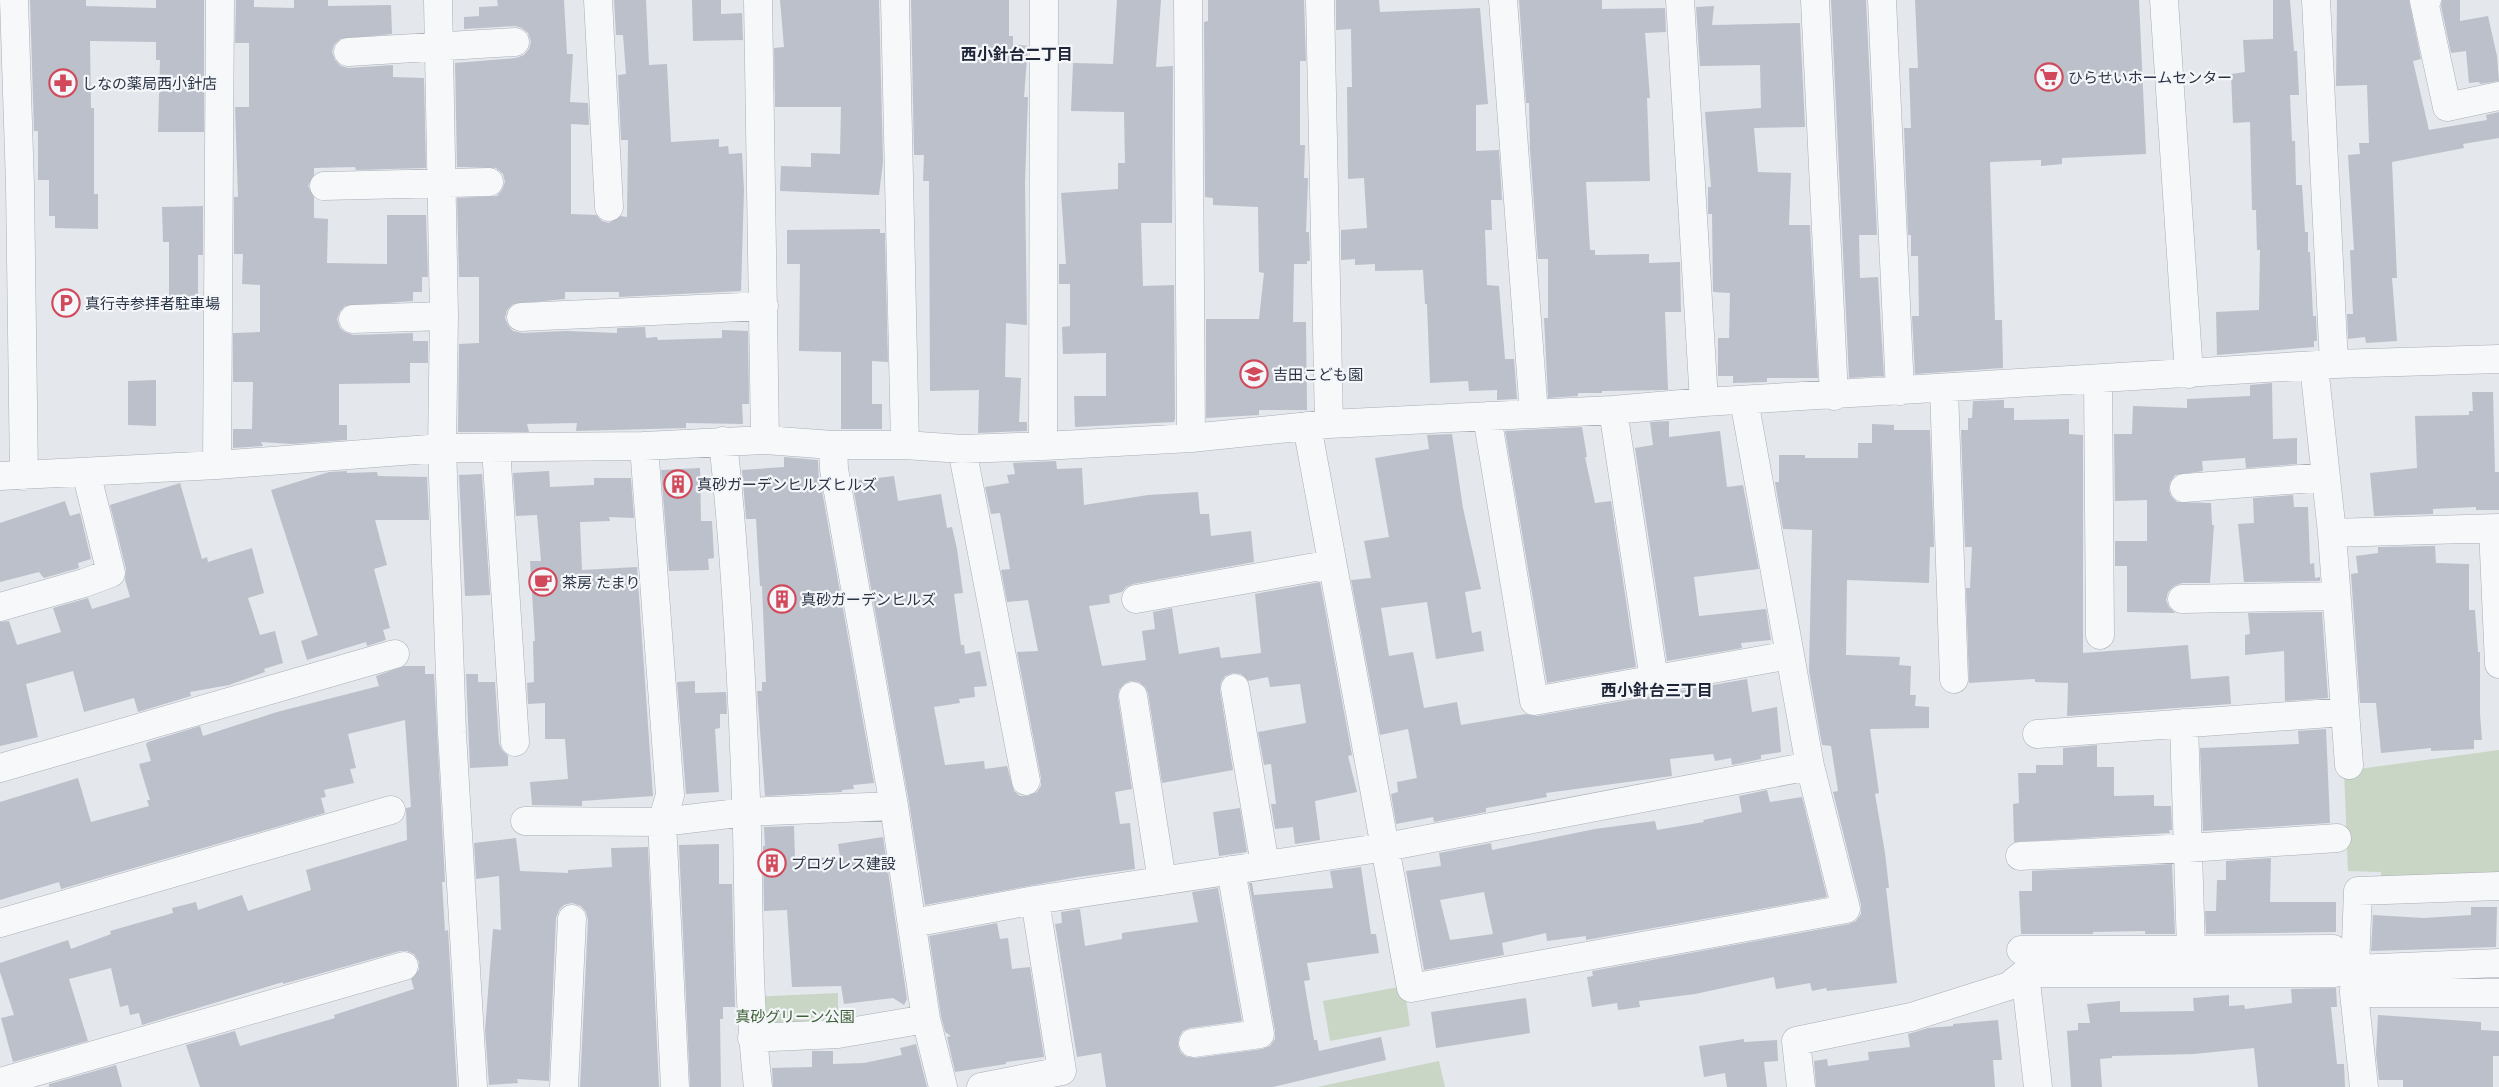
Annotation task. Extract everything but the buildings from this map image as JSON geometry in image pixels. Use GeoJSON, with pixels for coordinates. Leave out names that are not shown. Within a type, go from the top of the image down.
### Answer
{"type":"FeatureCollection","features":[{"type":"Feature","properties":{"kind":"street"},"geometry":{"type":"LineString","coordinates":[[14,0],[20,185],[12,476],[218,465],[442,448],[644,446],[765,440],[833,445],[905,445],[962,449],[1042,446],[1191,438],[1318,425],[1613,410],[1704,402],[1834,396],[2324,365],[2499,359]]}},
{"type":"Feature","properties":{"kind":"street"},"geometry":{"type":"LineString","coordinates":[[218,465],[220,0]]}},
{"type":"Feature","properties":{"kind":"street"},"geometry":{"type":"LineString","coordinates":[[438,0],[444,316],[442,448],[452,733],[473,1087]]}},
{"type":"Feature","properties":{"kind":"street"},"geometry":{"type":"LineString","coordinates":[[598,0],[609,207]]}},
{"type":"Feature","properties":{"kind":"street"},"geometry":{"type":"LineString","coordinates":[[758,0],[765,440]]}},
{"type":"Feature","properties":{"kind":"street"},"geometry":{"type":"LineString","coordinates":[[895,0],[905,445]]}},
{"type":"Feature","properties":{"kind":"street"},"geometry":{"type":"LineString","coordinates":[[1042,446],[1044,0]]}},
{"type":"Feature","properties":{"kind":"street"},"geometry":{"type":"LineString","coordinates":[[1188,0],[1191,438]]}},
{"type":"Feature","properties":{"kind":"street"},"geometry":{"type":"LineString","coordinates":[[1320,0],[1318,425],[1332,564],[1411,988],[1846,909],[1810,766],[1744,400]]}},
{"type":"Feature","properties":{"kind":"street"},"geometry":{"type":"LineString","coordinates":[[1503,0],[1534,414]]}},
{"type":"Feature","properties":{"kind":"street"},"geometry":{"type":"LineString","coordinates":[[1680,0],[1704,402]]}},
{"type":"Feature","properties":{"kind":"street"},"geometry":{"type":"LineString","coordinates":[[1815,0],[1834,396]]}},
{"type":"Feature","properties":{"kind":"street"},"geometry":{"type":"LineString","coordinates":[[1882,0],[1900,391]]}},
{"type":"Feature","properties":{"kind":"street"},"geometry":{"type":"LineString","coordinates":[[2164,0],[2189,374]]}},
{"type":"Feature","properties":{"kind":"street"},"geometry":{"type":"LineString","coordinates":[[2316,0],[2326,477],[2332,533],[2349,765]]}},
{"type":"Feature","properties":{"kind":"street"},"geometry":{"type":"LineString","coordinates":[[2427,0],[2424,1],[2447,107],[2499,96]]}},
{"type":"Feature","properties":{"kind":"street"},"geometry":{"type":"LineString","coordinates":[[348,52],[515,42]]}},
{"type":"Feature","properties":{"kind":"street"},"geometry":{"type":"LineString","coordinates":[[324,186],[489,182]]}},
{"type":"Feature","properties":{"kind":"street"},"geometry":{"type":"LineString","coordinates":[[521,316],[764,306]]}},
{"type":"Feature","properties":{"kind":"street"},"geometry":{"type":"LineString","coordinates":[[353,319],[444,316]]}},
{"type":"Feature","properties":{"kind":"street"},"geometry":{"type":"LineString","coordinates":[[2098,379],[2100,635]]}},
{"type":"Feature","properties":{"kind":"street"},"geometry":{"type":"LineString","coordinates":[[1944,388],[1954,679]]}},
{"type":"Feature","properties":{"kind":"street"},"geometry":{"type":"LineString","coordinates":[[1613,410],[1654,680]]}},
{"type":"Feature","properties":{"kind":"street"},"geometry":{"type":"LineString","coordinates":[[1488,416],[1534,701],[1790,655]]}},
{"type":"Feature","properties":{"kind":"street"},"geometry":{"type":"LineString","coordinates":[[723,442],[734,542],[746,812],[752,1038],[758,1087]]}},
{"type":"Feature","properties":{"kind":"street"},"geometry":{"type":"LineString","coordinates":[[833,445],[834,469],[894,806],[926,1019],[942,1087]]}},
{"type":"Feature","properties":{"kind":"street"},"geometry":{"type":"LineString","coordinates":[[644,446],[670,796],[662,822],[675,1087]]}},
{"type":"Feature","properties":{"kind":"street"},"geometry":{"type":"LineString","coordinates":[[496,448],[515,742]]}},
{"type":"Feature","properties":{"kind":"street"},"geometry":{"type":"LineString","coordinates":[[962,449],[1026,781]]}},
{"type":"Feature","properties":{"kind":"street"},"geometry":{"type":"LineString","coordinates":[[0,607],[84,583],[111,572],[86,472]]}},
{"type":"Feature","properties":{"kind":"street"},"geometry":{"type":"LineString","coordinates":[[2184,488],[2326,477]]}},
{"type":"Feature","properties":{"kind":"street"},"geometry":{"type":"LineString","coordinates":[[2332,533],[2496,528],[2499,664]]}},
{"type":"Feature","properties":{"kind":"street"},"geometry":{"type":"LineString","coordinates":[[1136,599],[1332,564]]}},
{"type":"Feature","properties":{"kind":"street"},"geometry":{"type":"LineString","coordinates":[[2182,599],[2336,596]]}},
{"type":"Feature","properties":{"kind":"street"},"geometry":{"type":"LineString","coordinates":[[0,768],[395,654]]}},
{"type":"Feature","properties":{"kind":"street"},"geometry":{"type":"LineString","coordinates":[[1235,688],[1265,865]]}},
{"type":"Feature","properties":{"kind":"street"},"geometry":{"type":"LineString","coordinates":[[1134,696],[1162,881]]}},
{"type":"Feature","properties":{"kind":"street"},"geometry":{"type":"LineString","coordinates":[[2037,734],[2345,712]]}},
{"type":"Feature","properties":{"kind":"street"},"geometry":{"type":"LineString","coordinates":[[2184,724],[2191,949]]}},
{"type":"Feature","properties":{"kind":"street"},"geometry":{"type":"LineString","coordinates":[[913,923],[1036,900],[1386,847],[1810,766]]}},
{"type":"Feature","properties":{"kind":"street"},"geometry":{"type":"LineString","coordinates":[[525,821],[662,822],[746,812],[894,806]]}},
{"type":"Feature","properties":{"kind":"street"},"geometry":{"type":"LineString","coordinates":[[0,923],[391,810]]}},
{"type":"Feature","properties":{"kind":"street"},"geometry":{"type":"LineString","coordinates":[[2020,856],[2188,848],[2337,838]]}},
{"type":"Feature","properties":{"kind":"street"},"geometry":{"type":"LineString","coordinates":[[1193,1043],[1260,1034],[1231,870]]}},
{"type":"Feature","properties":{"kind":"street"},"geometry":{"type":"LineString","coordinates":[[2364,1087],[2354,981],[2358,891],[2499,886]]}},
{"type":"Feature","properties":{"kind":"street"},"geometry":{"type":"LineString","coordinates":[[981,1087],[1062,1071],[1036,900]]}},
{"type":"Feature","properties":{"kind":"street"},"geometry":{"type":"LineString","coordinates":[[564,1087],[572,919]]}},
{"type":"Feature","properties":{"kind":"street"},"geometry":{"type":"LineString","coordinates":[[2023,962],[2191,949],[2333,949]]}},
{"type":"Feature","properties":{"kind":"street"},"geometry":{"type":"LineString","coordinates":[[2023,962],[2334,972],[2354,981],[2499,993]]}},
{"type":"Feature","properties":{"kind":"street"},"geometry":{"type":"LineString","coordinates":[[1801,1087],[1796,1041],[1911,1017],[2009,986],[2023,962]]}},
{"type":"Feature","properties":{"kind":"street"},"geometry":{"type":"LineString","coordinates":[[2023,962],[2038,1087]]}},
{"type":"Feature","properties":{"kind":"street"},"geometry":{"type":"LineString","coordinates":[[2354,981],[2499,964]]}},
{"type":"Feature","properties":{"kind":"street"},"geometry":{"type":"LineString","coordinates":[[0,1082],[404,966]]}},
{"type":"Feature","properties":{"kind":"street"},"geometry":{"type":"LineString","coordinates":[[752,1038],[838,1034],[926,1019]]}},
{"type":"Feature","properties":{"kind":"green space"},"geometry":{"type":"Polygon","coordinates":[[[2499,750],[2499,882],[2382,886],[2381,872],[2348,871],[2344,771],[2499,750]]]}},
{"type":"Feature","properties":{"kind":"green space"},"geometry":{"type":"Polygon","coordinates":[[[1404,986],[1410,1026],[1330,1041],[1323,1001],[1404,986]]]}},
{"type":"Feature","properties":{"kind":"green space","name":"真砂グリーン公園"},"geometry":{"type":"Polygon","coordinates":[[[838,993],[838,1034],[752,1038],[752,997],[838,993]]]}},
{"type":"Feature","properties":{"kind":"green space"},"geometry":{"type":"Polygon","coordinates":[[[1439,1061],[1445,1087],[1317,1087],[1439,1061]]]}},
{"type":"Feature","properties":{"kind":"place","name":"ひらせいホームセンター"},"geometry":{"type":"Point","coordinates":[2049,77]}},
{"type":"Feature","properties":{"kind":"place","name":"しなの薬局西小針店"},"geometry":{"type":"Point","coordinates":[63,83]}},
{"type":"Feature","properties":{"kind":"place","name":"真行寺参拝者駐車場"},"geometry":{"type":"Point","coordinates":[66,303]}},
{"type":"Feature","properties":{"kind":"place","name":"吉田こども園"},"geometry":{"type":"Point","coordinates":[1254,374]}},
{"type":"Feature","properties":{"kind":"place","name":"真砂ガーデンヒルズヒルズ"},"geometry":{"type":"Point","coordinates":[678,484]}},
{"type":"Feature","properties":{"kind":"place","name":"茶房 たまり"},"geometry":{"type":"Point","coordinates":[543,582]}},
{"type":"Feature","properties":{"kind":"place","name":"真砂ガーデンヒルズ"},"geometry":{"type":"Point","coordinates":[782,599]}},
{"type":"Feature","properties":{"kind":"place","name":"プログレス建設"},"geometry":{"type":"Point","coordinates":[772,863]}},
{"type":"Feature","properties":{"kind":"district","name":"西小針台二丁目"},"geometry":{"type":"Point","coordinates":[1017,54]}},
{"type":"Feature","properties":{"kind":"district","name":"西小針台三丁目"},"geometry":{"type":"Point","coordinates":[1657,690]}}]}
